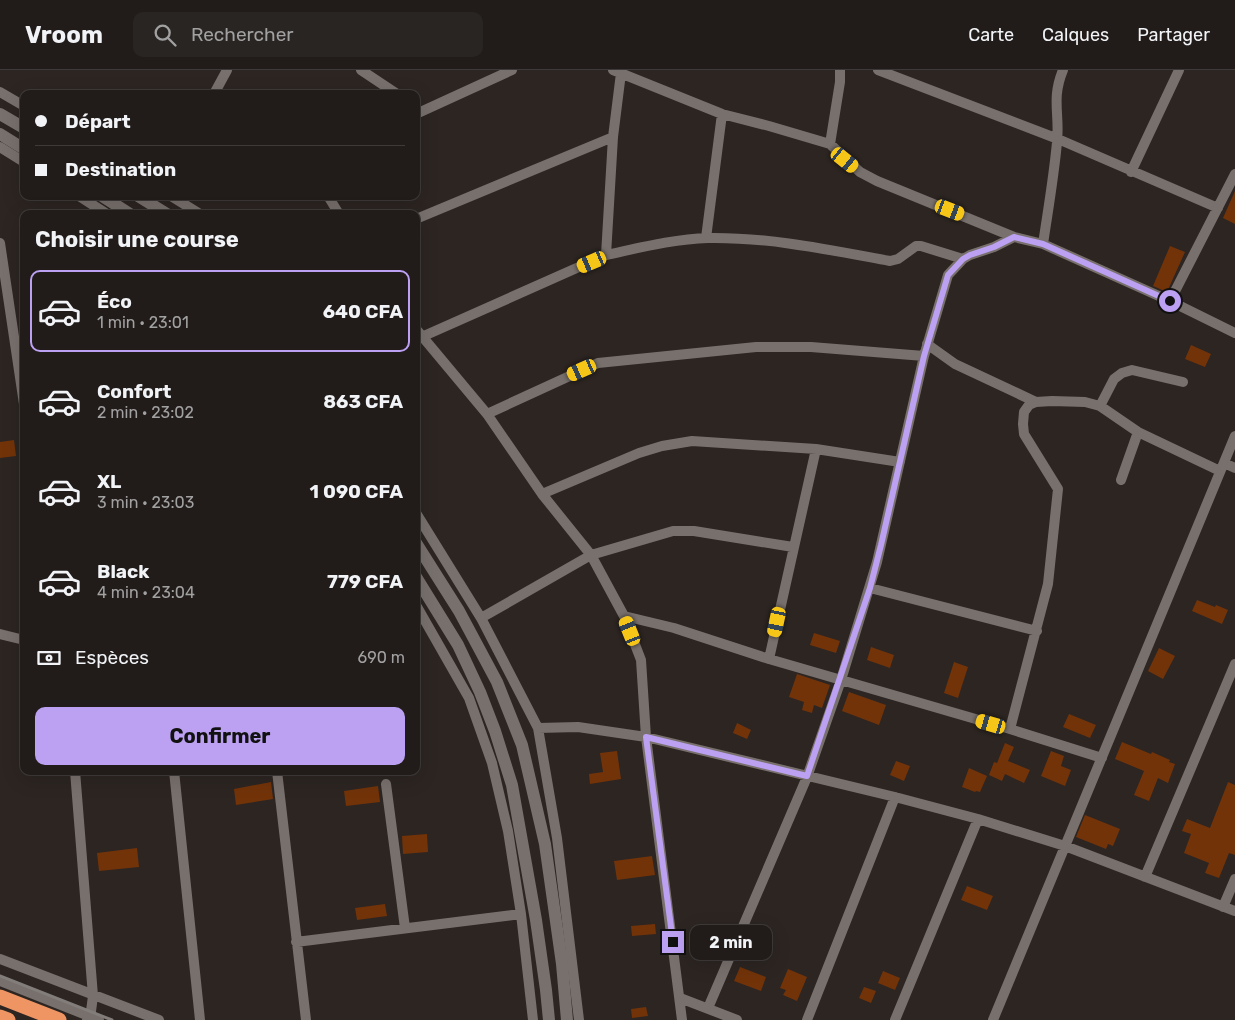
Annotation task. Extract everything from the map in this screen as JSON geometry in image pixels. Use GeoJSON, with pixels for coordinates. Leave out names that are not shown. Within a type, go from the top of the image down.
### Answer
{"type":"FeatureCollection","features":[{"type":"Feature","properties":{"kind":"highway"},"geometry":{"type":"LineString","coordinates":[[0,997],[58,1020]]}},
{"type":"Feature","properties":{"kind":"highway"},"geometry":{"type":"LineString","coordinates":[[0,1017],[8,1020]]}},
{"type":"Feature","properties":{"kind":"street"},"geometry":{"type":"LineString","coordinates":[[216,90],[227,70]]}},
{"type":"Feature","properties":{"kind":"street"},"geometry":{"type":"LineString","coordinates":[[361,70],[391,90]]}},
{"type":"Feature","properties":{"kind":"street"},"geometry":{"type":"LineString","coordinates":[[420,110],[512,70]]}},
{"type":"Feature","properties":{"kind":"street"},"geometry":{"type":"LineString","coordinates":[[830,144],[838,99],[840,70]]}},
{"type":"Feature","properties":{"kind":"street"},"geometry":{"type":"LineString","coordinates":[[878,70],[1058,139],[1218,208]]}},
{"type":"Feature","properties":{"kind":"street"},"geometry":{"type":"LineString","coordinates":[[1043,244],[1058,139],[1057,86],[1063,70]]}},
{"type":"Feature","properties":{"kind":"street"},"geometry":{"type":"LineString","coordinates":[[1131,172],[1180,70]]}},
{"type":"Feature","properties":{"kind":"street"},"geometry":{"type":"LineString","coordinates":[[606,255],[617,72],[722,114],[830,144],[860,172],[877,181],[1014,237],[1043,244],[1170,301],[1235,333]]}},
{"type":"Feature","properties":{"kind":"street"},"geometry":{"type":"LineString","coordinates":[[0,92],[20,104]]}},
{"type":"Feature","properties":{"kind":"street"},"geometry":{"type":"LineString","coordinates":[[0,114],[20,126]]}},
{"type":"Feature","properties":{"kind":"street"},"geometry":{"type":"LineString","coordinates":[[706,238],[722,114]]}},
{"type":"Feature","properties":{"kind":"street"},"geometry":{"type":"LineString","coordinates":[[0,134],[20,146]]}},
{"type":"Feature","properties":{"kind":"street"},"geometry":{"type":"LineString","coordinates":[[420,217],[613,137]]}},
{"type":"Feature","properties":{"kind":"street"},"geometry":{"type":"LineString","coordinates":[[0,147],[20,160]]}},
{"type":"Feature","properties":{"kind":"street"},"geometry":{"type":"LineString","coordinates":[[1170,301],[1235,174]]}},
{"type":"Feature","properties":{"kind":"street"},"geometry":{"type":"LineString","coordinates":[[85,200],[101,210]]}},
{"type":"Feature","properties":{"kind":"street"},"geometry":{"type":"LineString","coordinates":[[108,200],[124,210]]}},
{"type":"Feature","properties":{"kind":"street"},"geometry":{"type":"LineString","coordinates":[[144,200],[161,210]]}},
{"type":"Feature","properties":{"kind":"street"},"geometry":{"type":"LineString","coordinates":[[178,200],[194,210]]}},
{"type":"Feature","properties":{"kind":"street"},"geometry":{"type":"LineString","coordinates":[[708,1008],[807,776],[841,680],[870,588],[924,356],[948,275],[963,259],[1014,237]]}},
{"type":"Feature","properties":{"kind":"street"},"geometry":{"type":"LineString","coordinates":[[420,334],[606,255],[655,245],[706,238],[750,239],[784,242],[890,260],[898,260],[916,246],[921,246],[963,259]]}},
{"type":"Feature","properties":{"kind":"street"},"geometry":{"type":"LineString","coordinates":[[0,243],[5,309],[20,384]]}},
{"type":"Feature","properties":{"kind":"street"},"geometry":{"type":"LineString","coordinates":[[420,337],[487,414],[542,494],[590,555],[624,616],[641,660],[646,737],[682,1020]]}},
{"type":"Feature","properties":{"kind":"street"},"geometry":{"type":"LineString","coordinates":[[927,344],[956,364],[1036,402]]}},
{"type":"Feature","properties":{"kind":"street"},"geometry":{"type":"LineString","coordinates":[[487,414],[598,363],[756,347],[811,347],[924,356]]}},
{"type":"Feature","properties":{"kind":"street"},"geometry":{"type":"LineString","coordinates":[[1100,406],[1114,379],[1122,373],[1132,370],[1183,382]]}},
{"type":"Feature","properties":{"kind":"street"},"geometry":{"type":"LineString","coordinates":[[1010,729],[1048,584],[1058,489],[1024,434],[1024,412],[1029,405],[1036,402],[1086,402],[1100,406],[1138,432],[1222,467],[1235,468]]}},
{"type":"Feature","properties":{"kind":"street"},"geometry":{"type":"LineString","coordinates":[[1120,480],[1138,432]]}},
{"type":"Feature","properties":{"kind":"street"},"geometry":{"type":"LineString","coordinates":[[993,1020],[1235,436]]}},
{"type":"Feature","properties":{"kind":"street"},"geometry":{"type":"LineString","coordinates":[[542,494],[639,454],[662,446],[692,441],[816,449],[900,462]]}},
{"type":"Feature","properties":{"kind":"street"},"geometry":{"type":"LineString","coordinates":[[768,659],[816,449]]}},
{"type":"Feature","properties":{"kind":"street"},"geometry":{"type":"LineString","coordinates":[[420,519],[481,618],[538,728],[557,838],[579,1020]]}},
{"type":"Feature","properties":{"kind":"street"},"geometry":{"type":"LineString","coordinates":[[481,618],[590,555],[673,531],[694,531],[793,548]]}},
{"type":"Feature","properties":{"kind":"street"},"geometry":{"type":"LineString","coordinates":[[420,548],[459,611],[497,682],[522,745],[545,844],[562,964],[567,1020]]}},
{"type":"Feature","properties":{"kind":"street"},"geometry":{"type":"LineString","coordinates":[[420,584],[458,646],[480,692],[495,730],[512,785],[538,929],[549,1020]]}},
{"type":"Feature","properties":{"kind":"street"},"geometry":{"type":"LineString","coordinates":[[870,588],[1037,631]]}},
{"type":"Feature","properties":{"kind":"street"},"geometry":{"type":"LineString","coordinates":[[420,612],[469,698],[492,764],[508,830],[521,914],[533,1020]]}},
{"type":"Feature","properties":{"kind":"street"},"geometry":{"type":"LineString","coordinates":[[624,616],[674,628],[768,659],[1010,729],[1102,758]]}},
{"type":"Feature","properties":{"kind":"street"},"geometry":{"type":"LineString","coordinates":[[0,634],[20,639]]}},
{"type":"Feature","properties":{"kind":"street"},"geometry":{"type":"LineString","coordinates":[[1145,877],[1235,664]]}},
{"type":"Feature","properties":{"kind":"street"},"geometry":{"type":"LineString","coordinates":[[538,728],[578,727],[646,737],[895,797],[978,819],[1065,846],[1235,911]]}},
{"type":"Feature","properties":{"kind":"street"},"geometry":{"type":"LineString","coordinates":[[0,981],[92,1019],[93,996],[75,775]]}},
{"type":"Feature","properties":{"kind":"street"},"geometry":{"type":"LineString","coordinates":[[174,775],[200,1020]]}},
{"type":"Feature","properties":{"kind":"street"},"geometry":{"type":"LineString","coordinates":[[277,775],[306,1020]]}},
{"type":"Feature","properties":{"kind":"street"},"geometry":{"type":"LineString","coordinates":[[386,784],[405,928]]}},
{"type":"Feature","properties":{"kind":"street"},"geometry":{"type":"LineString","coordinates":[[807,1020],[895,797]]}},
{"type":"Feature","properties":{"kind":"street"},"geometry":{"type":"LineString","coordinates":[[895,1020],[978,819]]}},
{"type":"Feature","properties":{"kind":"street"},"geometry":{"type":"LineString","coordinates":[[1223,907],[1235,879]]}},
{"type":"Feature","properties":{"kind":"street"},"geometry":{"type":"LineString","coordinates":[[296,942],[521,914]]}},
{"type":"Feature","properties":{"kind":"street"},"geometry":{"type":"LineString","coordinates":[[0,959],[159,1020]]}},
{"type":"Feature","properties":{"kind":"street"},"geometry":{"type":"LineString","coordinates":[[680,998],[737,1020]]}},
{"type":"Feature","properties":{"kind":"building"},"geometry":{"type":"Polygon","coordinates":[[[1235,191],[1235,224],[1223,218],[1235,191]]]}},
{"type":"Feature","properties":{"kind":"building"},"geometry":{"type":"Polygon","coordinates":[[[1170,246],[1185,252],[1167,292],[1153,286],[1170,246]]]}},
{"type":"Feature","properties":{"kind":"building"},"geometry":{"type":"Polygon","coordinates":[[[1191,345],[1211,354],[1205,367],[1185,359],[1191,345]]]}},
{"type":"Feature","properties":{"kind":"building"},"geometry":{"type":"Polygon","coordinates":[[[14,440],[16,456],[0,458],[0,442],[14,440]]]}},
{"type":"Feature","properties":{"kind":"building"},"geometry":{"type":"Polygon","coordinates":[[[1197,600],[1228,610],[1222,624],[1192,611],[1197,600]]]}},
{"type":"Feature","properties":{"kind":"building"},"geometry":{"type":"Polygon","coordinates":[[[814,633],[840,641],[836,653],[810,645],[814,633]]]}},
{"type":"Feature","properties":{"kind":"building"},"geometry":{"type":"Polygon","coordinates":[[[871,647],[894,655],[890,668],[867,660],[871,647]]]}},
{"type":"Feature","properties":{"kind":"building"},"geometry":{"type":"Polygon","coordinates":[[[1159,648],[1175,656],[1163,679],[1148,671],[1159,648]]]}},
{"type":"Feature","properties":{"kind":"building"},"geometry":{"type":"Polygon","coordinates":[[[954,662],[968,667],[958,698],[944,693],[954,662]]]}},
{"type":"Feature","properties":{"kind":"building"},"geometry":{"type":"Polygon","coordinates":[[[797,674],[830,685],[822,708],[814,705],[812,713],[802,710],[804,702],[789,697],[797,674]]]}},
{"type":"Feature","properties":{"kind":"building"},"geometry":{"type":"Polygon","coordinates":[[[849,692],[886,705],[879,725],[842,711],[849,692]]]}},
{"type":"Feature","properties":{"kind":"building"},"geometry":{"type":"Polygon","coordinates":[[[1069,714],[1096,725],[1090,738],[1063,727],[1069,714]]]}},
{"type":"Feature","properties":{"kind":"building"},"geometry":{"type":"Polygon","coordinates":[[[737,723],[751,730],[747,739],[733,733],[737,723]]]}},
{"type":"Feature","properties":{"kind":"building"},"geometry":{"type":"Polygon","coordinates":[[[1122,742],[1151,754],[1152,752],[1175,764],[1168,783],[1158,778],[1149,801],[1134,795],[1144,771],[1115,759],[1122,742]]]}},
{"type":"Feature","properties":{"kind":"building"},"geometry":{"type":"Polygon","coordinates":[[[1005,743],[1014,747],[1008,761],[1030,770],[1024,783],[1005,774],[1002,781],[989,775],[994,762],[997,763],[1005,743]]]}},
{"type":"Feature","properties":{"kind":"building"},"geometry":{"type":"Polygon","coordinates":[[[617,751],[621,779],[590,784],[589,774],[603,772],[600,753],[617,751]]]}},
{"type":"Feature","properties":{"kind":"building"},"geometry":{"type":"Polygon","coordinates":[[[1051,751],[1064,756],[1061,766],[1071,770],[1065,786],[1041,776],[1051,751]]]}},
{"type":"Feature","properties":{"kind":"building"},"geometry":{"type":"Polygon","coordinates":[[[896,761],[910,766],[904,781],[890,775],[896,761]]]}},
{"type":"Feature","properties":{"kind":"building"},"geometry":{"type":"Polygon","coordinates":[[[969,768],[987,776],[980,792],[962,787],[969,768]]]}},
{"type":"Feature","properties":{"kind":"building"},"geometry":{"type":"Polygon","coordinates":[[[271,782],[273,799],[236,805],[234,789],[271,782]]]}},
{"type":"Feature","properties":{"kind":"building"},"geometry":{"type":"Polygon","coordinates":[[[1228,782],[1235,785],[1235,855],[1229,853],[1219,878],[1205,873],[1209,863],[1184,853],[1191,834],[1182,831],[1187,819],[1210,828],[1228,782]]]}},
{"type":"Feature","properties":{"kind":"building"},"geometry":{"type":"Polygon","coordinates":[[[378,786],[380,802],[346,806],[344,791],[378,786]]]}},
{"type":"Feature","properties":{"kind":"building"},"geometry":{"type":"Polygon","coordinates":[[[1085,815],[1120,829],[1113,846],[1108,844],[1106,849],[1076,837],[1085,815]]]}},
{"type":"Feature","properties":{"kind":"building"},"geometry":{"type":"Polygon","coordinates":[[[427,834],[428,852],[403,854],[402,836],[427,834]]]}},
{"type":"Feature","properties":{"kind":"building"},"geometry":{"type":"Polygon","coordinates":[[[137,848],[139,867],[99,871],[97,853],[137,848]]]}},
{"type":"Feature","properties":{"kind":"building"},"geometry":{"type":"Polygon","coordinates":[[[652,856],[655,875],[617,880],[614,861],[652,856]]]}},
{"type":"Feature","properties":{"kind":"building"},"geometry":{"type":"Polygon","coordinates":[[[967,886],[993,896],[987,910],[961,900],[967,886]]]}},
{"type":"Feature","properties":{"kind":"building"},"geometry":{"type":"Polygon","coordinates":[[[385,904],[387,916],[357,920],[355,908],[385,904]]]}},
{"type":"Feature","properties":{"kind":"building"},"geometry":{"type":"Polygon","coordinates":[[[655,924],[656,934],[632,936],[631,926],[655,924]]]}},
{"type":"Feature","properties":{"kind":"building"},"geometry":{"type":"Polygon","coordinates":[[[740,967],[766,977],[761,991],[734,981],[740,967]]]}},
{"type":"Feature","properties":{"kind":"building"},"geometry":{"type":"Polygon","coordinates":[[[788,969],[807,977],[797,1001],[783,995],[786,990],[780,988],[788,969]]]}},
{"type":"Feature","properties":{"kind":"building"},"geometry":{"type":"Polygon","coordinates":[[[883,971],[900,978],[895,990],[878,983],[883,971]]]}},
{"type":"Feature","properties":{"kind":"building"},"geometry":{"type":"Polygon","coordinates":[[[864,987],[876,991],[871,1003],[859,998],[864,987]]]}},
{"type":"Feature","properties":{"kind":"building"},"geometry":{"type":"Polygon","coordinates":[[[646,1007],[648,1016],[632,1018],[631,1009],[646,1007]]]}},
{"type":"Feature","properties":{"kind":"railway"},"geometry":{"type":"LineString","coordinates":[[0,976],[112,1020]]}},
{"type":"Feature","properties":{"kind":"route"},"geometry":{"type":"LineString","coordinates":[[673,942],[646,737],[807,776],[841,680],[870,588],[924,356],[948,275],[963,259],[1014,237],[1043,244],[1170,301]]}}]}
